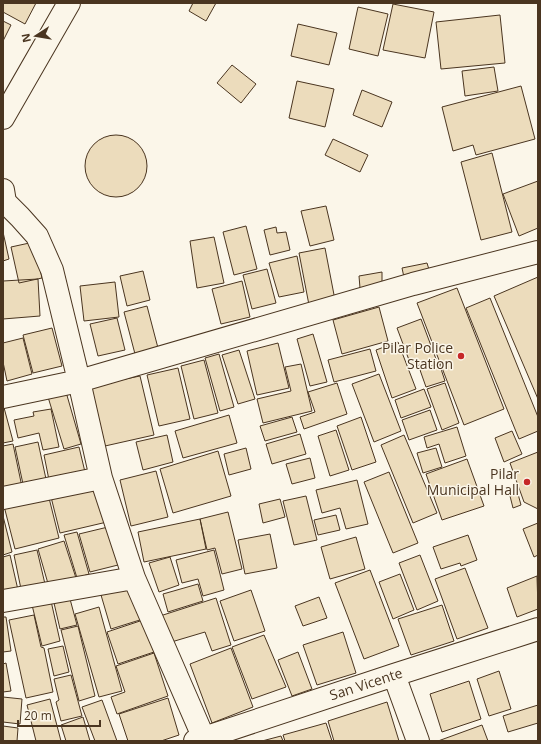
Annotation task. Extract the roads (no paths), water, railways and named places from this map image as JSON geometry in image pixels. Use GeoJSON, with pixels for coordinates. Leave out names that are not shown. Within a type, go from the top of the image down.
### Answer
{"type":"FeatureCollection","features":[{"type":"Feature","properties":{"kind":"street"},"geometry":{"type":"LineString","coordinates":[[3,118],[69,3]]}},
{"type":"Feature","properties":{"kind":"street"},"geometry":{"type":"LineString","coordinates":[[4,198],[37,236],[52,270],[101,478],[134,578],[201,740]]}},
{"type":"Feature","properties":{"kind":"street"},"geometry":{"type":"LineString","coordinates":[[3,397],[79,381],[413,284],[538,252]]}},
{"type":"Feature","properties":{"kind":"street"},"geometry":{"type":"LineString","coordinates":[[3,498],[101,478]]}},
{"type":"Feature","properties":{"kind":"street"},"geometry":{"type":"LineString","coordinates":[[3,601],[134,578]]}},
{"type":"Feature","properties":{"kind":"street","name":"San Vicente"},"geometry":{"type":"LineString","coordinates":[[201,740],[394,675],[538,629]]}},
{"type":"Feature","properties":{"kind":"street"},"geometry":{"type":"LineString","coordinates":[[394,675],[418,741]]}},
{"type":"Feature","properties":{"kind":"place","name":"Pilar Police Station"},"geometry":{"type":"Point","coordinates":[461,356]}},
{"type":"Feature","properties":{"kind":"place","name":"Pilar Municipal Hall"},"geometry":{"type":"Point","coordinates":[527,482]}}]}
